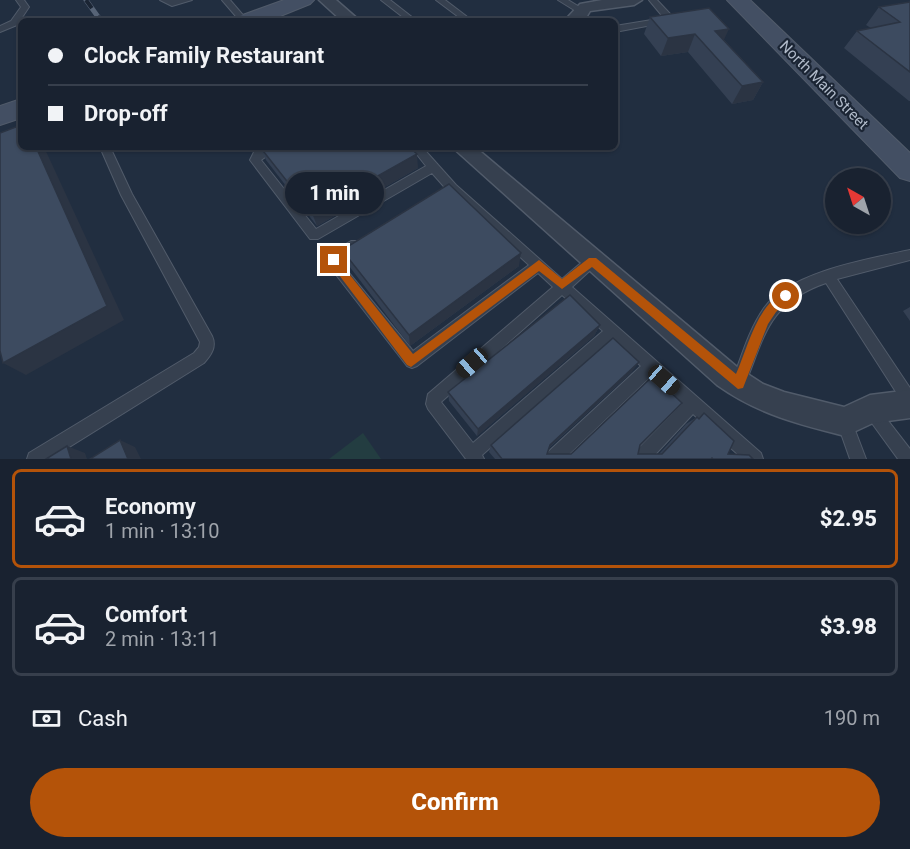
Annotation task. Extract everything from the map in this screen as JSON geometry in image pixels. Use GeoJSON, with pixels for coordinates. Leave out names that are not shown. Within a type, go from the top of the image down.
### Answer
{"type":"FeatureCollection","features":[{"type":"Feature","properties":{"kind":"main road"},"geometry":{"type":"LineString","coordinates":[[254,18],[303,0]]}},
{"type":"Feature","properties":{"kind":"main road","name":"North Main Street"},"geometry":{"type":"LineString","coordinates":[[738,0],[910,170]]}},
{"type":"Feature","properties":{"kind":"main road"},"geometry":{"type":"LineString","coordinates":[[0,116],[18,109]]}},
{"type":"Feature","properties":{"kind":"street"},"geometry":{"type":"LineString","coordinates":[[327,0],[348,18]]}},
{"type":"Feature","properties":{"kind":"street"},"geometry":{"type":"LineString","coordinates":[[579,16],[585,7],[634,0]]}},
{"type":"Feature","properties":{"kind":"street"},"geometry":{"type":"LineString","coordinates":[[465,150],[592,261],[738,384],[754,394],[784,406],[845,422],[870,409],[910,402]]}},
{"type":"Feature","properties":{"kind":"lane"},"geometry":{"type":"LineString","coordinates":[[0,29],[14,23],[24,7],[20,0]]}},
{"type":"Feature","properties":{"kind":"lane"},"geometry":{"type":"LineString","coordinates":[[164,0],[172,4],[188,0]]}},
{"type":"Feature","properties":{"kind":"lane"},"geometry":{"type":"LineString","coordinates":[[226,0],[243,18]]}},
{"type":"Feature","properties":{"kind":"lane"},"geometry":{"type":"LineString","coordinates":[[385,0],[409,18]]}},
{"type":"Feature","properties":{"kind":"lane"},"geometry":{"type":"LineString","coordinates":[[440,0],[466,18]]}},
{"type":"Feature","properties":{"kind":"lane"},"geometry":{"type":"LineString","coordinates":[[562,0],[579,16]]}},
{"type":"Feature","properties":{"kind":"lane"},"geometry":{"type":"LineString","coordinates":[[653,0],[670,19]]}},
{"type":"Feature","properties":{"kind":"lane"},"geometry":{"type":"LineString","coordinates":[[618,28],[681,18]]}},
{"type":"Feature","properties":{"kind":"lane"},"geometry":{"type":"LineString","coordinates":[[35,459],[199,358],[206,350],[207,341],[127,195],[106,150]]}},
{"type":"Feature","properties":{"kind":"lane"},"geometry":{"type":"LineString","coordinates":[[269,150],[258,155],[255,160],[314,236],[432,168]]}},
{"type":"Feature","properties":{"kind":"lane"},"geometry":{"type":"LineString","coordinates":[[418,150],[445,189],[562,285],[650,367],[755,459]]}},
{"type":"Feature","properties":{"kind":"lane"},"geometry":{"type":"LineString","coordinates":[[364,240],[335,257],[334,263],[411,361],[539,265]]}},
{"type":"Feature","properties":{"kind":"lane"},"geometry":{"type":"LineString","coordinates":[[738,384],[772,309],[786,296],[828,275],[910,255]]}},
{"type":"Feature","properties":{"kind":"lane"},"geometry":{"type":"LineString","coordinates":[[592,261],[433,399],[434,404],[474,457],[612,332]]}},
{"type":"Feature","properties":{"kind":"lane"},"geometry":{"type":"LineString","coordinates":[[828,275],[910,402]]}},
{"type":"Feature","properties":{"kind":"lane"},"geometry":{"type":"LineString","coordinates":[[553,459],[650,367]]}},
{"type":"Feature","properties":{"kind":"lane"},"geometry":{"type":"LineString","coordinates":[[640,459],[692,404]]}},
{"type":"Feature","properties":{"kind":"lane"},"geometry":{"type":"LineString","coordinates":[[870,409],[908,459]]}},
{"type":"Feature","properties":{"kind":"lane"},"geometry":{"type":"LineString","coordinates":[[845,422],[858,459]]}},
{"type":"Feature","properties":{"kind":"lane"},"geometry":{"type":"LineString","coordinates":[[726,459],[738,444]]}},
{"type":"Feature","properties":{"kind":"green space"},"geometry":{"type":"Polygon","coordinates":[[[363,433],[381,459],[329,459],[363,433]]]}},
{"type":"Feature","properties":{"kind":"building"},"geometry":{"type":"Polygon","coordinates":[[[910,2],[910,72],[857,31],[900,22],[879,7],[910,2]]]}},
{"type":"Feature","properties":{"kind":"building"},"geometry":{"type":"Polygon","coordinates":[[[709,8],[729,29],[715,31],[763,82],[742,86],[695,34],[668,38],[650,17],[709,8]]]}},
{"type":"Feature","properties":{"kind":"building"},"geometry":{"type":"Polygon","coordinates":[[[18,126],[18,150],[37,150],[107,306],[3,363],[0,351],[0,133],[18,126]]]}},
{"type":"Feature","properties":{"kind":"building"},"geometry":{"type":"Polygon","coordinates":[[[262,150],[412,150],[417,154],[312,213],[262,150]]]}},
{"type":"Feature","properties":{"kind":"building"},"geometry":{"type":"Polygon","coordinates":[[[449,184],[521,253],[409,335],[342,250],[449,184]]]}},
{"type":"Feature","properties":{"kind":"building"},"geometry":{"type":"Polygon","coordinates":[[[570,295],[600,325],[478,429],[448,392],[570,295]]]}},
{"type":"Feature","properties":{"kind":"building"},"geometry":{"type":"Polygon","coordinates":[[[613,338],[639,362],[550,445],[547,454],[571,454],[653,376],[682,403],[640,445],[638,454],[662,454],[697,417],[699,419],[704,413],[734,441],[728,454],[749,455],[753,459],[502,459],[491,445],[613,338]]]}},
{"type":"Feature","properties":{"kind":"building"},"geometry":{"type":"Polygon","coordinates":[[[120,440],[128,459],[90,459],[120,440]]]}},
{"type":"Feature","properties":{"kind":"building"},"geometry":{"type":"Polygon","coordinates":[[[67,446],[71,459],[46,459],[67,446]]]}},
{"type":"Feature","properties":{"kind":"railway"},"geometry":{"type":"LineString","coordinates":[[86,0],[99,18]]}},
{"type":"Feature","properties":{"kind":"route"},"geometry":{"type":"LineString","coordinates":[[334,260],[334,263],[411,361],[539,265],[562,285],[592,261],[738,384],[764,321],[772,309],[786,296]]}}]}
